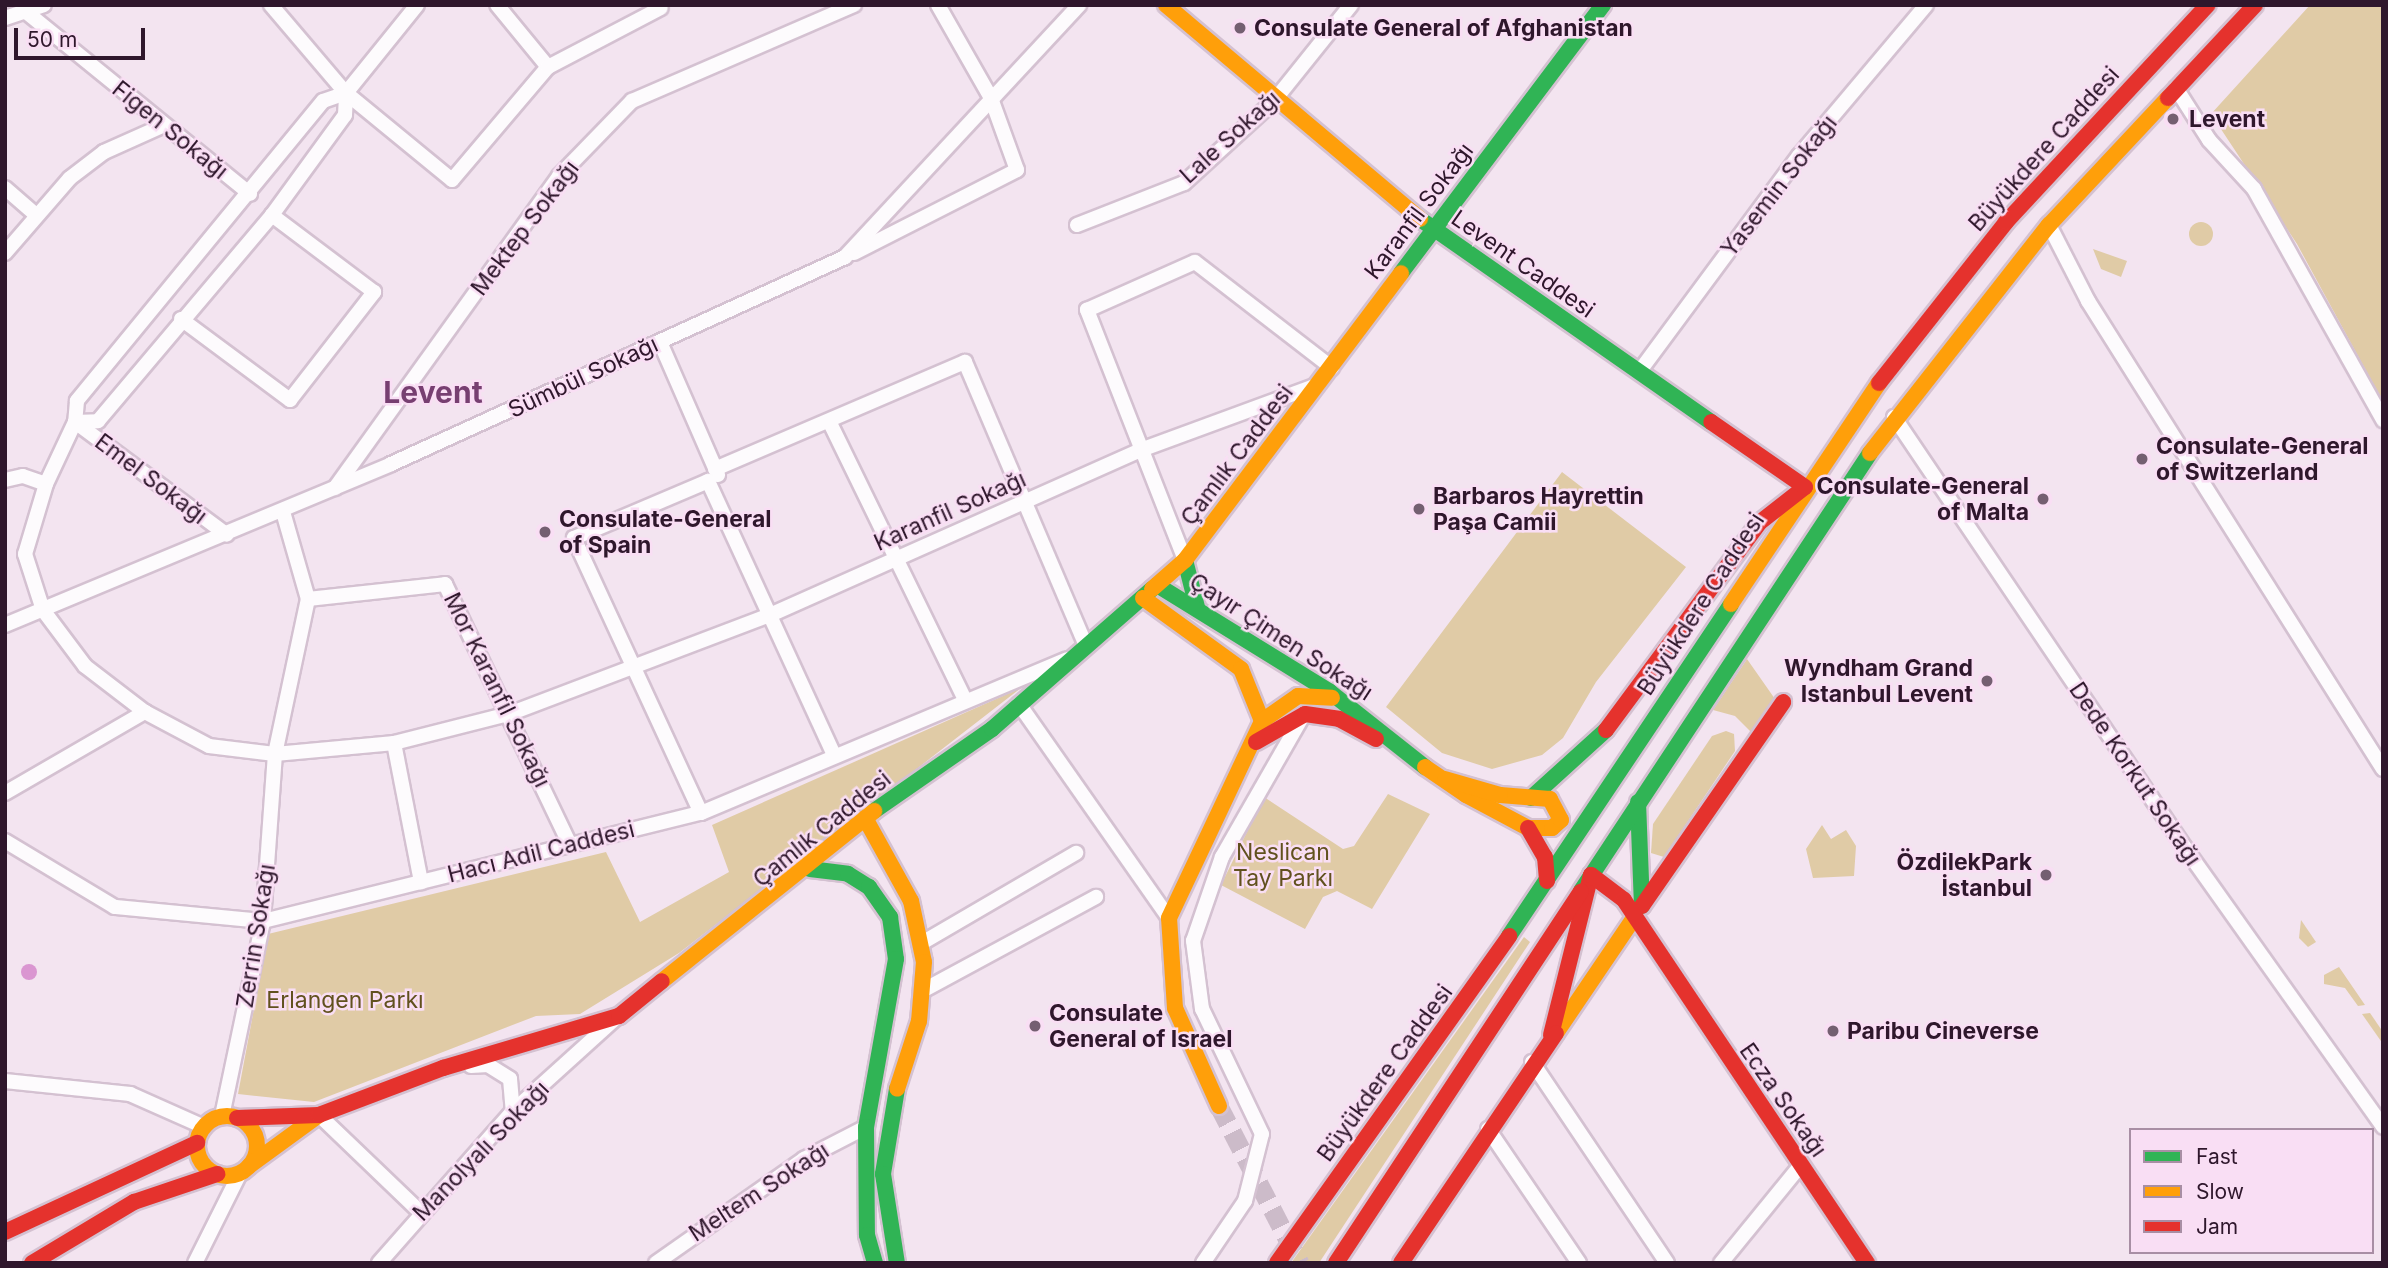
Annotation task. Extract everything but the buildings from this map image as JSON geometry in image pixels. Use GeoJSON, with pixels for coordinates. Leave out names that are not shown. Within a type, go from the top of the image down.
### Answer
{"type":"FeatureCollection","features":[{"type":"Feature","properties":{"kind":"main road","name":"Levent Caddesi"},"geometry":{"type":"LineString","coordinates":[[1166,5],[1273,101],[1433,230],[1805,487]]}},
{"type":"Feature","properties":{"kind":"main road","name":"Karanfil Sokağı"},"geometry":{"type":"LineString","coordinates":[[1320,384],[1603,5]]}},
{"type":"Feature","properties":{"kind":"main road","name":"Büyükdere Caddesi"},"geometry":{"type":"LineString","coordinates":[[1277,1263],[1547,881],[1805,487],[1967,269],[2208,5]]}},
{"type":"Feature","properties":{"kind":"main road"},"geometry":{"type":"LineString","coordinates":[[1336,1263],[1894,417],[2049,225],[2255,5]]}},
{"type":"Feature","properties":{"kind":"main road","name":"Çamlık Caddesi"},"geometry":{"type":"LineString","coordinates":[[230,1117],[319,1115],[443,1068],[619,1016],[810,869],[866,818],[1019,704],[1068,658],[1143,598],[1185,560],[1320,384]]}},
{"type":"Feature","properties":{"kind":"main road"},"geometry":{"type":"LineString","coordinates":[[1531,798],[1558,780],[1602,735],[1759,523],[1805,487]]}},
{"type":"Feature","properties":{"kind":"main road"},"geometry":{"type":"LineString","coordinates":[[1185,560],[1197,607]]}},
{"type":"Feature","properties":{"kind":"main road","name":"Çayır Çimen Sokağı"},"geometry":{"type":"LineString","coordinates":[[1157,585],[1197,607],[1344,704],[1397,748],[1445,779],[1528,828],[1552,828],[1562,820],[1550,799],[1531,798],[1445,779]]}},
{"type":"Feature","properties":{"kind":"main road"},"geometry":{"type":"LineString","coordinates":[[1143,598],[1241,669],[1262,721]]}},
{"type":"Feature","properties":{"kind":"main road"},"geometry":{"type":"LineString","coordinates":[[1219,1106],[1175,1008],[1169,918],[1262,721],[1298,696],[1329,696],[1344,704]]}},
{"type":"Feature","properties":{"kind":"main road"},"geometry":{"type":"LineString","coordinates":[[1401,1263],[1532,1062],[1783,702]]}},
{"type":"Feature","properties":{"kind":"main road"},"geometry":{"type":"LineString","coordinates":[[1247,754],[1270,729],[1305,714],[1339,719],[1397,748]]}},
{"type":"Feature","properties":{"kind":"main road"},"geometry":{"type":"LineString","coordinates":[[1638,912],[1639,802]]}},
{"type":"Feature","properties":{"kind":"main road"},"geometry":{"type":"LineString","coordinates":[[866,818],[911,901],[920,943],[922,991],[892,1118],[883,1174],[897,1263]]}},
{"type":"Feature","properties":{"kind":"main road"},"geometry":{"type":"LineString","coordinates":[[1528,828],[1545,857],[1547,881],[1591,875]]}},
{"type":"Feature","properties":{"kind":"main road"},"geometry":{"type":"LineString","coordinates":[[810,869],[848,874],[869,887],[890,918],[893,939],[891,1016],[866,1127],[866,1223],[875,1263]]}},
{"type":"Feature","properties":{"kind":"main road"},"geometry":{"type":"LineString","coordinates":[[1551,1035],[1591,875]]}},
{"type":"Feature","properties":{"kind":"main road","name":"Ecza Sokağı"},"geometry":{"type":"LineString","coordinates":[[1591,875],[1638,912],[1661,964],[1867,1263]]}},
{"type":"Feature","properties":{"kind":"main road"},"geometry":{"type":"LineString","coordinates":[[893,939],[920,943]]}},
{"type":"Feature","properties":{"kind":"main road"},"geometry":{"type":"LineString","coordinates":[[32,1263],[134,1202],[217,1174],[244,1170],[319,1115]]}},
{"type":"Feature","properties":{"kind":"main road"},"geometry":{"type":"LineString","coordinates":[[217,1174],[204,1166],[197,1143],[204,1126],[230,1117],[256,1139],[244,1170]]}},
{"type":"Feature","properties":{"kind":"main road"},"geometry":{"type":"LineString","coordinates":[[866,1127],[892,1118]]}},
{"type":"Feature","properties":{"kind":"main road"},"geometry":{"type":"LineString","coordinates":[[5,1232],[197,1143]]}},
{"type":"Feature","properties":{"kind":"street"},"geometry":{"type":"LineString","coordinates":[[5,18],[44,5]]}},
{"type":"Feature","properties":{"kind":"street"},"geometry":{"type":"LineString","coordinates":[[271,5],[346,93],[452,180],[548,67],[663,6]]}},
{"type":"Feature","properties":{"kind":"street"},"geometry":{"type":"LineString","coordinates":[[75,422],[98,421],[181,319],[272,215],[345,115],[346,93],[416,5]]}},
{"type":"Feature","properties":{"kind":"street"},"geometry":{"type":"LineString","coordinates":[[496,5],[548,67]]}},
{"type":"Feature","properties":{"kind":"street","name":"Mektep Sokağı"},"geometry":{"type":"LineString","coordinates":[[335,489],[559,176],[632,102],[854,5]]}},
{"type":"Feature","properties":{"kind":"street"},"geometry":{"type":"LineString","coordinates":[[938,5],[991,98]]}},
{"type":"Feature","properties":{"kind":"street","name":"Sümbül Sokağı"},"geometry":{"type":"LineString","coordinates":[[845,257],[1079,5]]}},
{"type":"Feature","properties":{"kind":"street","name":"Lale Sokağı"},"geometry":{"type":"LineString","coordinates":[[1077,225],[1184,183],[1273,101],[1351,5]]}},
{"type":"Feature","properties":{"kind":"street","name":"Yasemin Sokağı"},"geometry":{"type":"LineString","coordinates":[[1639,372],[1799,156],[1926,5]]}},
{"type":"Feature","properties":{"kind":"street","name":"Figen Sokağı"},"geometry":{"type":"LineString","coordinates":[[25,12],[162,126],[250,194]]}},
{"type":"Feature","properties":{"kind":"street"},"geometry":{"type":"LineString","coordinates":[[2176,88],[2209,140],[2254,190],[2383,420]]}},
{"type":"Feature","properties":{"kind":"street","name":"Karanfil Sokağı"},"geometry":{"type":"LineString","coordinates":[[346,93],[323,101],[250,194],[77,401],[75,422],[46,484],[25,554],[43,610],[85,666],[145,712],[209,746],[275,754],[394,743],[509,714],[638,669],[897,560],[1138,452],[1320,384]]}},
{"type":"Feature","properties":{"kind":"street","name":"Sümbül Sokağı"},"geometry":{"type":"LineString","coordinates":[[5,625],[335,489],[845,257],[1017,170],[991,98]]}},
{"type":"Feature","properties":{"kind":"street"},"geometry":{"type":"LineString","coordinates":[[5,253],[35,214],[104,152],[162,126]]}},
{"type":"Feature","properties":{"kind":"street"},"geometry":{"type":"LineString","coordinates":[[5,188],[35,214]]}},
{"type":"Feature","properties":{"kind":"street"},"geometry":{"type":"LineString","coordinates":[[181,319],[290,400],[374,292],[272,215]]}},
{"type":"Feature","properties":{"kind":"street"},"geometry":{"type":"LineString","coordinates":[[2049,225],[2088,301],[2383,769]]}},
{"type":"Feature","properties":{"kind":"street"},"geometry":{"type":"LineString","coordinates":[[1185,560],[1138,452],[1087,310],[1195,262],[1332,368]]}},
{"type":"Feature","properties":{"kind":"street"},"geometry":{"type":"LineString","coordinates":[[660,342],[711,475],[770,615],[833,753]]}},
{"type":"Feature","properties":{"kind":"street"},"geometry":{"type":"LineString","coordinates":[[701,813],[638,669],[574,537],[711,475],[831,425],[965,362],[1085,644]]}},
{"type":"Feature","properties":{"kind":"street","name":"Dede Korkut Sokağı"},"geometry":{"type":"LineString","coordinates":[[1894,417],[2185,848],[2383,1127]]}},
{"type":"Feature","properties":{"kind":"street","name":"Emel Sokağı"},"geometry":{"type":"LineString","coordinates":[[75,422],[227,535]]}},
{"type":"Feature","properties":{"kind":"street"},"geometry":{"type":"LineString","coordinates":[[831,425],[965,700]]}},
{"type":"Feature","properties":{"kind":"street"},"geometry":{"type":"LineString","coordinates":[[5,480],[23,476],[46,484]]}},
{"type":"Feature","properties":{"kind":"street"},"geometry":{"type":"LineString","coordinates":[[283,512],[308,599]]}},
{"type":"Feature","properties":{"kind":"street","name":"Mor Karanfil Sokağı"},"geometry":{"type":"LineString","coordinates":[[308,599],[445,584],[570,845]]}},
{"type":"Feature","properties":{"kind":"street","name":"Zerrin Sokağı"},"geometry":{"type":"LineString","coordinates":[[230,1117],[262,921],[275,754],[308,599]]}},
{"type":"Feature","properties":{"kind":"street","name":"Hacı Adil Caddesi"},"geometry":{"type":"LineString","coordinates":[[5,841],[115,907],[262,921],[701,813],[833,753],[1068,658]]}},
{"type":"Feature","properties":{"kind":"street"},"geometry":{"type":"LineString","coordinates":[[1019,704],[1169,918]]}},
{"type":"Feature","properties":{"kind":"street"},"geometry":{"type":"LineString","coordinates":[[5,793],[145,712]]}},
{"type":"Feature","properties":{"kind":"street"},"geometry":{"type":"LineString","coordinates":[[1203,1263],[1245,1201],[1262,1134],[1202,1009],[1193,941],[1222,857],[1305,714]]}},
{"type":"Feature","properties":{"kind":"street"},"geometry":{"type":"LineString","coordinates":[[394,743],[421,882]]}},
{"type":"Feature","properties":{"kind":"street"},"geometry":{"type":"LineString","coordinates":[[920,943],[1076,853]]}},
{"type":"Feature","properties":{"kind":"street"},"geometry":{"type":"LineString","coordinates":[[922,991],[1096,897]]}},
{"type":"Feature","properties":{"kind":"street","name":"Manolyalı Sokağı"},"geometry":{"type":"LineString","coordinates":[[379,1263],[420,1212],[513,1111],[619,1016]]}},
{"type":"Feature","properties":{"kind":"street"},"geometry":{"type":"LineString","coordinates":[[1532,1062],[1667,1263]]}},
{"type":"Feature","properties":{"kind":"street"},"geometry":{"type":"LineString","coordinates":[[443,1068],[488,1065],[510,1079],[513,1111]]}},
{"type":"Feature","properties":{"kind":"street"},"geometry":{"type":"LineString","coordinates":[[5,1081],[131,1094],[204,1126]]}},
{"type":"Feature","properties":{"kind":"street"},"geometry":{"type":"LineString","coordinates":[[319,1115],[420,1212]]}},
{"type":"Feature","properties":{"kind":"street","name":"Meltem Sokağı"},"geometry":{"type":"LineString","coordinates":[[656,1263],[804,1159],[866,1127]]}},
{"type":"Feature","properties":{"kind":"street"},"geometry":{"type":"LineString","coordinates":[[1489,1129],[1579,1263]]}},
{"type":"Feature","properties":{"kind":"street"},"geometry":{"type":"LineString","coordinates":[[1721,1263],[1801,1165]]}},
{"type":"Feature","properties":{"kind":"street"},"geometry":{"type":"LineString","coordinates":[[195,1263],[244,1170]]}},
{"type":"Feature","properties":{"kind":"green space"},"geometry":{"type":"Polygon","coordinates":[[[2310,5],[2383,5],[2383,402],[2297,244],[2211,114],[2310,5]]]}},
{"type":"Feature","properties":{"kind":"green space"},"geometry":{"type":"Polygon","coordinates":[[[2196,222],[2206,222],[2213,229],[2213,239],[2206,246],[2196,246],[2189,239],[2189,229],[2196,222]]]}},
{"type":"Feature","properties":{"kind":"green space"},"geometry":{"type":"Polygon","coordinates":[[[2093,249],[2127,261],[2121,277],[2101,269],[2093,249]]]}},
{"type":"Feature","properties":{"kind":"green space"},"geometry":{"type":"Polygon","coordinates":[[[1562,472],[1686,567],[1596,682],[1563,738],[1542,755],[1492,769],[1442,753],[1386,707],[1562,472]]]}},
{"type":"Feature","properties":{"kind":"green space"},"geometry":{"type":"Polygon","coordinates":[[[1747,659],[1775,699],[1752,733],[1735,716],[1713,710],[1747,659]]]}},
{"type":"Feature","properties":{"kind":"green space","name":"Erlangen Parkı"},"geometry":{"type":"Polygon","coordinates":[[[1021,688],[679,953],[580,1014],[536,1016],[314,1102],[238,1094],[268,934],[606,852],[640,922],[729,872],[712,825],[1021,688]]]}},
{"type":"Feature","properties":{"kind":"green space"},"geometry":{"type":"Polygon","coordinates":[[[1726,731],[1734,734],[1735,751],[1664,857],[1651,853],[1653,824],[1712,736],[1726,731]]]}},
{"type":"Feature","properties":{"kind":"green space","name":"Neslican Tay Parkı"},"geometry":{"type":"Polygon","coordinates":[[[1388,794],[1430,814],[1372,909],[1337,891],[1323,897],[1305,929],[1221,885],[1264,797],[1343,849],[1354,846],[1388,794]]]}},
{"type":"Feature","properties":{"kind":"green space"},"geometry":{"type":"Polygon","coordinates":[[[1822,825],[1831,839],[1846,830],[1856,846],[1854,876],[1813,878],[1806,849],[1822,825]]]}},
{"type":"Feature","properties":{"kind":"green space"},"geometry":{"type":"Polygon","coordinates":[[[2301,920],[2316,942],[2308,947],[2299,938],[2301,920]]]}},
{"type":"Feature","properties":{"kind":"green space"},"geometry":{"type":"Polygon","coordinates":[[[1524,937],[1530,942],[1319,1263],[1291,1263],[1524,937]]]}},
{"type":"Feature","properties":{"kind":"green space"},"geometry":{"type":"Polygon","coordinates":[[[2339,967],[2365,1005],[2358,1006],[2345,988],[2324,984],[2324,975],[2339,967]]]}},
{"type":"Feature","properties":{"kind":"green space"},"geometry":{"type":"Polygon","coordinates":[[[2370,1013],[2383,1032],[2383,1044],[2362,1014],[2370,1013]]]}},
{"type":"Feature","properties":{"kind":"shaded area"},"geometry":{"type":"Polygon","coordinates":[[[26,964],[32,964],[37,972],[35,978],[26,980],[21,975],[21,969],[26,964]]]}},
{"type":"Feature","properties":{"kind":"tunnel"},"geometry":{"type":"LineString","coordinates":[[1219,1106],[1300,1263]]}},
{"type":"Feature","properties":{"kind":"traffic: fast"},"geometry":{"type":"LineString","coordinates":[[1401,273],[1603,5]]}},
{"type":"Feature","properties":{"kind":"traffic: fast"},"geometry":{"type":"LineString","coordinates":[[1420,219],[1711,422]]}},
{"type":"Feature","properties":{"kind":"traffic: fast"},"geometry":{"type":"LineString","coordinates":[[1581,891],[1870,453]]}},
{"type":"Feature","properties":{"kind":"traffic: fast"},"geometry":{"type":"LineString","coordinates":[[1185,560],[1197,607]]}},
{"type":"Feature","properties":{"kind":"traffic: fast"},"geometry":{"type":"LineString","coordinates":[[1157,585],[1330,692],[1425,767]]}},
{"type":"Feature","properties":{"kind":"traffic: fast"},"geometry":{"type":"LineString","coordinates":[[874,811],[992,729],[1152,589]]}},
{"type":"Feature","properties":{"kind":"traffic: fast"},"geometry":{"type":"LineString","coordinates":[[1509,936],[1731,604]]}},
{"type":"Feature","properties":{"kind":"traffic: fast"},"geometry":{"type":"LineString","coordinates":[[1531,798],[1606,730]]}},
{"type":"Feature","properties":{"kind":"traffic: fast"},"geometry":{"type":"LineString","coordinates":[[1638,802],[1642,906]]}},
{"type":"Feature","properties":{"kind":"traffic: fast"},"geometry":{"type":"LineString","coordinates":[[810,869],[848,874],[869,887],[890,917],[896,959],[866,1127],[867,1235],[875,1263]]}},
{"type":"Feature","properties":{"kind":"traffic: fast"},"geometry":{"type":"LineString","coordinates":[[897,1089],[883,1174],[897,1263]]}},
{"type":"Feature","properties":{"kind":"traffic: slow"},"geometry":{"type":"LineString","coordinates":[[1166,5],[1420,219]]}},
{"type":"Feature","properties":{"kind":"traffic: slow"},"geometry":{"type":"LineString","coordinates":[[1870,453],[2049,225],[2168,98]]}},
{"type":"Feature","properties":{"kind":"traffic: slow"},"geometry":{"type":"LineString","coordinates":[[1152,589],[1185,560],[1401,273]]}},
{"type":"Feature","properties":{"kind":"traffic: slow"},"geometry":{"type":"LineString","coordinates":[[1731,604],[1879,383]]}},
{"type":"Feature","properties":{"kind":"traffic: slow"},"geometry":{"type":"LineString","coordinates":[[1143,598],[1241,669],[1262,721]]}},
{"type":"Feature","properties":{"kind":"traffic: slow"},"geometry":{"type":"LineString","coordinates":[[1219,1106],[1175,1008],[1169,918],[1262,721],[1298,696],[1332,698]]}},
{"type":"Feature","properties":{"kind":"traffic: slow"},"geometry":{"type":"LineString","coordinates":[[1425,767],[1466,795],[1528,828],[1552,828],[1561,820],[1550,799],[1500,795],[1445,779]]}},
{"type":"Feature","properties":{"kind":"traffic: slow"},"geometry":{"type":"LineString","coordinates":[[662,981],[874,811]]}},
{"type":"Feature","properties":{"kind":"traffic: slow"},"geometry":{"type":"LineString","coordinates":[[865,818],[911,901],[924,962],[919,1021],[897,1089]]}},
{"type":"Feature","properties":{"kind":"traffic: slow"},"geometry":{"type":"LineString","coordinates":[[1556,1033],[1634,918]]}},
{"type":"Feature","properties":{"kind":"traffic: slow"},"geometry":{"type":"LineString","coordinates":[[249,1166],[319,1115]]}},
{"type":"Feature","properties":{"kind":"traffic: slow"},"geometry":{"type":"LineString","coordinates":[[227,1116],[244,1121],[252,1129],[257,1146],[252,1163],[244,1171],[227,1176],[210,1171],[202,1163],[197,1146],[202,1129],[210,1121],[227,1116]]}},
{"type":"Feature","properties":{"kind":"traffic: jam"},"geometry":{"type":"LineString","coordinates":[[1879,383],[2006,222],[2208,5]]}},
{"type":"Feature","properties":{"kind":"traffic: jam"},"geometry":{"type":"LineString","coordinates":[[2168,98],[2255,5]]}},
{"type":"Feature","properties":{"kind":"traffic: jam"},"geometry":{"type":"LineString","coordinates":[[1606,730],[1759,523],[1805,487],[1711,422]]}},
{"type":"Feature","properties":{"kind":"traffic: jam"},"geometry":{"type":"LineString","coordinates":[[1642,906],[1783,702]]}},
{"type":"Feature","properties":{"kind":"traffic: jam"},"geometry":{"type":"LineString","coordinates":[[1256,742],[1305,714],[1339,719],[1376,739]]}},
{"type":"Feature","properties":{"kind":"traffic: jam"},"geometry":{"type":"LineString","coordinates":[[1528,828],[1545,857],[1547,881]]}},
{"type":"Feature","properties":{"kind":"traffic: jam"},"geometry":{"type":"LineString","coordinates":[[1551,1035],[1591,875],[1624,900],[1867,1263]]}},
{"type":"Feature","properties":{"kind":"traffic: jam"},"geometry":{"type":"LineString","coordinates":[[1336,1263],[1581,891]]}},
{"type":"Feature","properties":{"kind":"traffic: jam"},"geometry":{"type":"LineString","coordinates":[[1277,1263],[1509,936]]}},
{"type":"Feature","properties":{"kind":"traffic: jam"},"geometry":{"type":"LineString","coordinates":[[237,1118],[319,1115],[443,1068],[619,1016],[662,981]]}},
{"type":"Feature","properties":{"kind":"traffic: jam"},"geometry":{"type":"LineString","coordinates":[[1401,1263],[1556,1033]]}},
{"type":"Feature","properties":{"kind":"traffic: jam"},"geometry":{"type":"LineString","coordinates":[[5,1232],[197,1143]]}},
{"type":"Feature","properties":{"kind":"traffic: jam"},"geometry":{"type":"LineString","coordinates":[[32,1263],[134,1202],[217,1174]]}},
{"type":"Feature","properties":{"kind":"place","name":"Consulate General of Afghanistan"},"geometry":{"type":"Point","coordinates":[1240,28]}},
{"type":"Feature","properties":{"kind":"place","name":"Levent"},"geometry":{"type":"Point","coordinates":[2173,119]}},
{"type":"Feature","properties":{"kind":"place","name":"Consulate-General of Switzerland"},"geometry":{"type":"Point","coordinates":[2142,459]}},
{"type":"Feature","properties":{"kind":"place","name":"Consulate-General of Malta"},"geometry":{"type":"Point","coordinates":[2043,499]}},
{"type":"Feature","properties":{"kind":"place","name":"Barbaros Hayrettin Paşa Camii"},"geometry":{"type":"Point","coordinates":[1419,509]}},
{"type":"Feature","properties":{"kind":"place","name":"Consulate-General of Spain"},"geometry":{"type":"Point","coordinates":[545,532]}},
{"type":"Feature","properties":{"kind":"place","name":"Wyndham Grand Istanbul Levent"},"geometry":{"type":"Point","coordinates":[1987,681]}},
{"type":"Feature","properties":{"kind":"place","name":"ÖzdilekPark İstanbul"},"geometry":{"type":"Point","coordinates":[2046,875]}},
{"type":"Feature","properties":{"kind":"place","name":"Consulate General of Israel"},"geometry":{"type":"Point","coordinates":[1035,1026]}},
{"type":"Feature","properties":{"kind":"place","name":"Paribu Cineverse"},"geometry":{"type":"Point","coordinates":[1833,1031]}},
{"type":"Feature","properties":{"kind":"district","name":"Levent"},"geometry":{"type":"Point","coordinates":[433,392]}}]}
